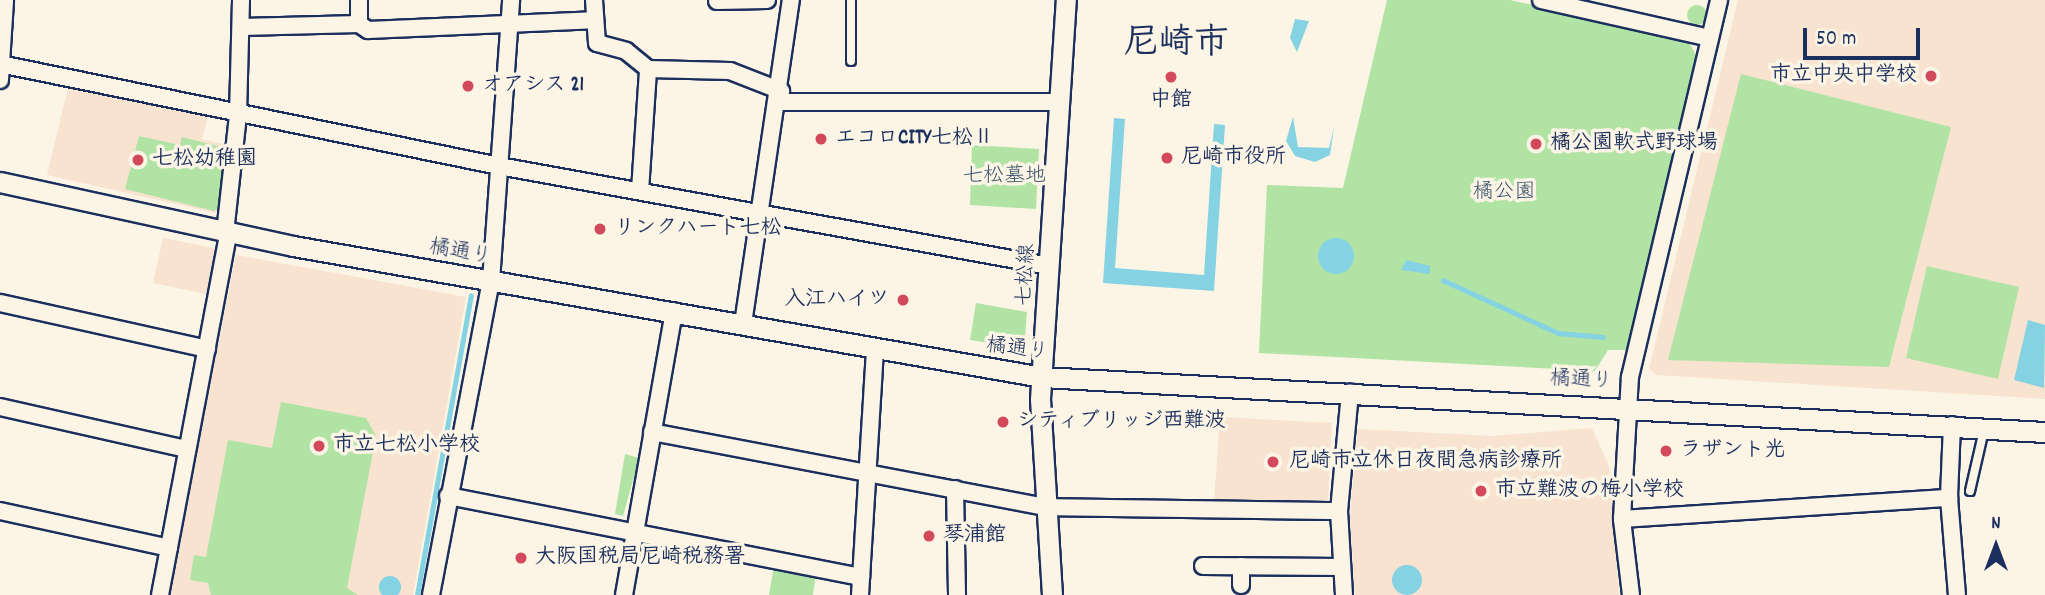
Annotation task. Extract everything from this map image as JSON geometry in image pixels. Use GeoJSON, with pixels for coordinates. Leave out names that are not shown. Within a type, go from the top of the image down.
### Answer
{"type":"FeatureCollection","features":[{"type":"Feature","properties":{"kind":"street"},"geometry":{"type":"LineString","coordinates":[[5,0],[1,70],[499,166],[1050,266]]}},
{"type":"Feature","properties":{"kind":"street"},"geometry":{"type":"LineString","coordinates":[[160,595],[227,233],[238,115],[241,0]]}},
{"type":"Feature","properties":{"kind":"street"},"geometry":{"type":"LineString","coordinates":[[359,0],[359,24]]}},
{"type":"Feature","properties":{"kind":"street"},"geometry":{"type":"LineString","coordinates":[[431,595],[491,282],[512,0]]}},
{"type":"Feature","properties":{"kind":"street"},"geometry":{"type":"LineString","coordinates":[[594,0],[593,20],[597,43],[626,51],[648,69],[730,71],[780,96],[1059,102]]}},
{"type":"Feature","properties":{"kind":"street"},"geometry":{"type":"LineString","coordinates":[[717,1],[767,0]]}},
{"type":"Feature","properties":{"kind":"street"},"geometry":{"type":"LineString","coordinates":[[743,324],[780,96],[791,0]]}},
{"type":"Feature","properties":{"kind":"street","name":"七松線"},"geometry":{"type":"LineString","coordinates":[[1052,595],[1042,377],[1066,0]]}},
{"type":"Feature","properties":{"kind":"street"},"geometry":{"type":"LineString","coordinates":[[1541,0],[1710,38]]}},
{"type":"Feature","properties":{"kind":"street"},"geometry":{"type":"LineString","coordinates":[[1631,595],[1622,519],[1629,405],[1719,0]]}},
{"type":"Feature","properties":{"kind":"street"},"geometry":{"type":"LineString","coordinates":[[241,27],[359,24],[368,30],[511,27],[593,20]]}},
{"type":"Feature","properties":{"kind":"street"},"geometry":{"type":"LineString","coordinates":[[640,191],[648,69]]}},
{"type":"Feature","properties":{"kind":"street","name":"橘通り"},"geometry":{"type":"LineString","coordinates":[[0,182],[227,233],[491,282],[674,311],[1042,377],[1629,405],[2045,432]]}},
{"type":"Feature","properties":{"kind":"street"},"geometry":{"type":"LineString","coordinates":[[0,303],[207,349]]}},
{"type":"Feature","properties":{"kind":"street"},"geometry":{"type":"LineString","coordinates":[[624,595],[674,311]]}},
{"type":"Feature","properties":{"kind":"street"},"geometry":{"type":"LineString","coordinates":[[860,595],[875,349]]}},
{"type":"Feature","properties":{"kind":"street"},"geometry":{"type":"LineString","coordinates":[[1344,595],[1339,510],[1350,393]]}},
{"type":"Feature","properties":{"kind":"street"},"geometry":{"type":"LineString","coordinates":[[0,407],[187,449]]}},
{"type":"Feature","properties":{"kind":"street"},"geometry":{"type":"LineString","coordinates":[[1952,425],[1949,498],[1957,595]]}},
{"type":"Feature","properties":{"kind":"street"},"geometry":{"type":"LineString","coordinates":[[652,432],[1046,507],[1339,510]]}},
{"type":"Feature","properties":{"kind":"street"},"geometry":{"type":"LineString","coordinates":[[955,489],[957,595]]}},
{"type":"Feature","properties":{"kind":"street"},"geometry":{"type":"LineString","coordinates":[[448,496],[861,577]]}},
{"type":"Feature","properties":{"kind":"street"},"geometry":{"type":"LineString","coordinates":[[1622,519],[1949,498]]}},
{"type":"Feature","properties":{"kind":"street"},"geometry":{"type":"LineString","coordinates":[[0,511],[169,548]]}},
{"type":"Feature","properties":{"kind":"street"},"geometry":{"type":"LineString","coordinates":[[1203,566],[1342,567]]}},
{"type":"Feature","properties":{"kind":"street"},"geometry":{"type":"LineString","coordinates":[[1241,566],[1241,585]]}},
{"type":"Feature","properties":{"kind":"lane"},"geometry":{"type":"LineString","coordinates":[[851,0],[851,61]]}},
{"type":"Feature","properties":{"kind":"lane"},"geometry":{"type":"LineString","coordinates":[[1970,491],[1984,427]]}},
{"type":"Feature","properties":{"kind":"shaded area"},"geometry":{"type":"Polygon","coordinates":[[[1738,0],[2045,0],[2045,399],[1656,375],[1649,369],[1738,0]]]}},
{"type":"Feature","properties":{"kind":"shaded area","name":"七松幼稚園"},"geometry":{"type":"Polygon","coordinates":[[[69,84],[208,116],[202,139],[227,145],[222,210],[216,213],[47,175],[69,84]]]}},
{"type":"Feature","properties":{"kind":"shaded area"},"geometry":{"type":"Polygon","coordinates":[[[163,238],[214,248],[218,255],[211,295],[153,283],[163,238]]]}},
{"type":"Feature","properties":{"kind":"shaded area","name":"市立七松小学校"},"geometry":{"type":"Polygon","coordinates":[[[236,255],[466,297],[413,595],[169,595],[236,255]]]}},
{"type":"Feature","properties":{"kind":"shaded area","name":"尼崎市立休日夜間急病診療所"},"geometry":{"type":"Polygon","coordinates":[[[1220,417],[1332,423],[1328,500],[1214,502],[1220,417]]]}},
{"type":"Feature","properties":{"kind":"shaded area","name":"市立難波の梅小学校"},"geometry":{"type":"Polygon","coordinates":[[[1592,428],[1609,466],[1619,595],[1355,595],[1350,515],[1358,429],[1492,436],[1592,428]]]}},
{"type":"Feature","properties":{"kind":"green space","name":"橘公園"},"geometry":{"type":"Polygon","coordinates":[[[1387,0],[1510,0],[1687,39],[1696,55],[1630,350],[1608,350],[1595,371],[1259,353],[1267,185],[1343,188],[1387,0]]]}},
{"type":"Feature","properties":{"kind":"green space"},"geometry":{"type":"Polygon","coordinates":[[[1697,5],[1704,8],[1707,15],[1704,22],[1697,25],[1690,22],[1687,15],[1690,8],[1697,5]]]}},
{"type":"Feature","properties":{"kind":"green space"},"geometry":{"type":"Polygon","coordinates":[[[1741,74],[1951,127],[1889,367],[1668,360],[1741,74]]]}},
{"type":"Feature","properties":{"kind":"green space"},"geometry":{"type":"Polygon","coordinates":[[[139,136],[180,145],[182,137],[225,148],[221,206],[214,211],[125,189],[139,136]]]}},
{"type":"Feature","properties":{"kind":"green space","name":"七松墓地"},"geometry":{"type":"Polygon","coordinates":[[[972,145],[1039,149],[1036,209],[970,205],[972,145]]]}},
{"type":"Feature","properties":{"kind":"green space"},"geometry":{"type":"Polygon","coordinates":[[[1927,266],[2019,287],[1998,379],[1906,358],[1927,266]]]}},
{"type":"Feature","properties":{"kind":"green space"},"geometry":{"type":"Polygon","coordinates":[[[976,303],[1027,312],[1025,337],[1010,346],[970,340],[976,303]]]}},
{"type":"Feature","properties":{"kind":"green space"},"geometry":{"type":"Polygon","coordinates":[[[281,402],[366,418],[376,436],[347,588],[358,595],[211,595],[208,583],[190,580],[194,555],[206,557],[228,440],[272,448],[281,402]]]}},
{"type":"Feature","properties":{"kind":"green space"},"geometry":{"type":"Polygon","coordinates":[[[625,454],[639,458],[623,516],[615,514],[625,454]]]}},
{"type":"Feature","properties":{"kind":"green space"},"geometry":{"type":"Polygon","coordinates":[[[774,566],[816,574],[813,595],[769,595],[774,566]]]}},
{"type":"Feature","properties":{"kind":"water"},"geometry":{"type":"Polygon","coordinates":[[[1295,19],[1309,21],[1297,52],[1290,38],[1295,19]]]}},
{"type":"Feature","properties":{"kind":"water"},"geometry":{"type":"Polygon","coordinates":[[[1293,117],[1298,147],[1329,148],[1334,127],[1330,155],[1315,162],[1295,156],[1286,141],[1293,117]]]}},
{"type":"Feature","properties":{"kind":"water"},"geometry":{"type":"Polygon","coordinates":[[[1114,118],[1125,119],[1115,268],[1204,275],[1214,124],[1225,125],[1214,291],[1103,283],[1114,118]]]}},
{"type":"Feature","properties":{"kind":"water"},"geometry":{"type":"Polygon","coordinates":[[[1336,238],[1349,243],[1354,256],[1349,269],[1336,274],[1323,269],[1318,256],[1323,243],[1336,238]]]}},
{"type":"Feature","properties":{"kind":"water"},"geometry":{"type":"Polygon","coordinates":[[[1406,260],[1430,266],[1430,274],[1401,270],[1406,260]]]}},
{"type":"Feature","properties":{"kind":"water"},"geometry":{"type":"Polygon","coordinates":[[[2028,320],[2045,325],[2044,388],[2014,380],[2028,320]]]}},
{"type":"Feature","properties":{"kind":"water"},"geometry":{"type":"Polygon","coordinates":[[[1407,565],[1413,566],[1421,574],[1421,586],[1413,594],[1407,595],[1401,594],[1393,586],[1392,580],[1393,574],[1401,566],[1407,565]]]}},
{"type":"Feature","properties":{"kind":"water"},"geometry":{"type":"Polygon","coordinates":[[[390,576],[400,583],[401,587],[394,597],[390,598],[380,591],[379,587],[386,577],[390,576]]]}},
{"type":"Feature","properties":{"kind":"waterway"},"geometry":{"type":"LineString","coordinates":[[1443,280],[1558,333],[1603,337]]}},
{"type":"Feature","properties":{"kind":"waterway"},"geometry":{"type":"LineString","coordinates":[[417,595],[471,296]]}},
{"type":"Feature","properties":{"kind":"place","name":"市立中央中学校"},"geometry":{"type":"Point","coordinates":[1931,76]}},
{"type":"Feature","properties":{"kind":"place","name":"中館"},"geometry":{"type":"Point","coordinates":[1171,77]}},
{"type":"Feature","properties":{"kind":"place","name":"オアシス 21"},"geometry":{"type":"Point","coordinates":[468,86]}},
{"type":"Feature","properties":{"kind":"place","name":"エコロCITY七松Ⅱ"},"geometry":{"type":"Point","coordinates":[821,139]}},
{"type":"Feature","properties":{"kind":"place","name":"橘公園軟式野球場"},"geometry":{"type":"Point","coordinates":[1536,144]}},
{"type":"Feature","properties":{"kind":"place","name":"尼崎市役所"},"geometry":{"type":"Point","coordinates":[1167,158]}},
{"type":"Feature","properties":{"kind":"place","name":"七松幼稚園"},"geometry":{"type":"Point","coordinates":[138,160]}},
{"type":"Feature","properties":{"kind":"place","name":"リンクハート七松"},"geometry":{"type":"Point","coordinates":[600,229]}},
{"type":"Feature","properties":{"kind":"place","name":"入江ハイツ"},"geometry":{"type":"Point","coordinates":[903,300]}},
{"type":"Feature","properties":{"kind":"place","name":"シティブリッジ西難波"},"geometry":{"type":"Point","coordinates":[1003,422]}},
{"type":"Feature","properties":{"kind":"place","name":"市立七松小学校"},"geometry":{"type":"Point","coordinates":[319,446]}},
{"type":"Feature","properties":{"kind":"place","name":"ラザント光"},"geometry":{"type":"Point","coordinates":[1666,451]}},
{"type":"Feature","properties":{"kind":"place","name":"尼崎市立休日夜間急病診療所"},"geometry":{"type":"Point","coordinates":[1273,462]}},
{"type":"Feature","properties":{"kind":"place","name":"市立難波の梅小学校"},"geometry":{"type":"Point","coordinates":[1481,491]}},
{"type":"Feature","properties":{"kind":"place","name":"琴浦館"},"geometry":{"type":"Point","coordinates":[929,536]}},
{"type":"Feature","properties":{"kind":"place","name":"大阪国税局尼崎税務署"},"geometry":{"type":"Point","coordinates":[521,558]}},
{"type":"Feature","properties":{"kind":"district","name":"尼崎市"},"geometry":{"type":"Point","coordinates":[1176,45]}}]}
